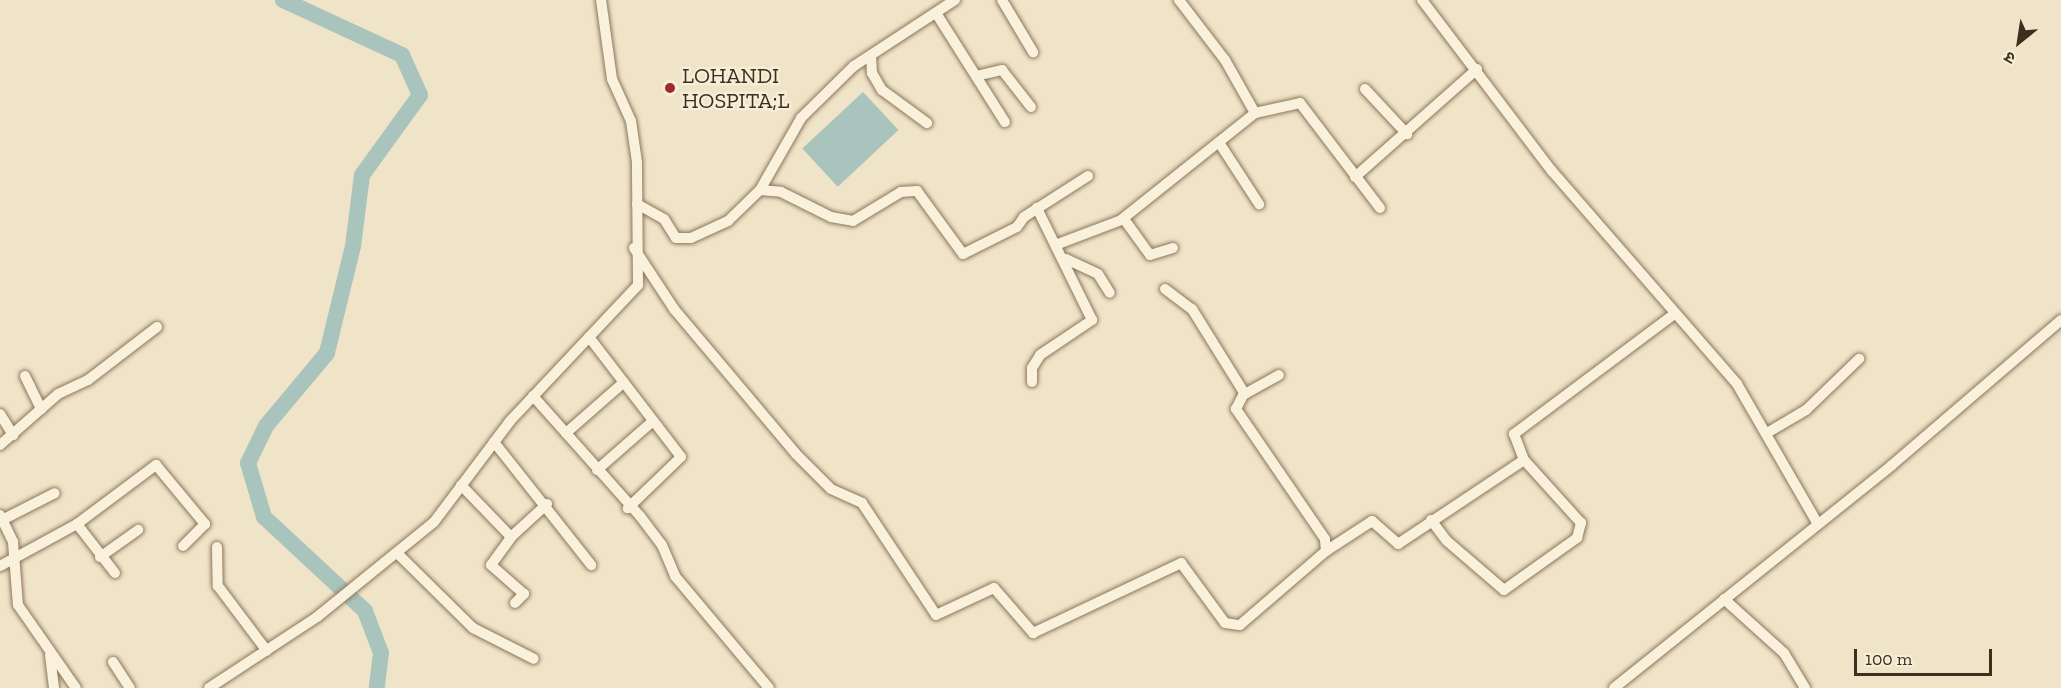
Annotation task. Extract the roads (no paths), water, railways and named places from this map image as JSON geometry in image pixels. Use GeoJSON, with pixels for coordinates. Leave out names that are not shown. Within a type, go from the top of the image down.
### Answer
{"type":"FeatureCollection","features":[{"type":"Feature","properties":{"kind":"street"},"geometry":{"type":"LineString","coordinates":[[209,688],[317,617],[398,554],[434,522],[494,442],[533,396],[638,285],[634,248],[640,188],[631,121],[612,79],[601,0]]}},
{"type":"Feature","properties":{"kind":"street"},"geometry":{"type":"LineString","coordinates":[[637,204],[664,219],[676,238],[691,238],[728,220],[760,190],[801,118],[871,55],[955,0]]}},
{"type":"Feature","properties":{"kind":"street"},"geometry":{"type":"LineString","coordinates":[[1002,0],[1034,52]]}},
{"type":"Feature","properties":{"kind":"street"},"geometry":{"type":"LineString","coordinates":[[1179,0],[1225,60],[1255,113]]}},
{"type":"Feature","properties":{"kind":"street"},"geometry":{"type":"LineString","coordinates":[[1422,0],[1477,69],[1552,171],[1673,315],[1737,384],[1816,521]]}},
{"type":"Feature","properties":{"kind":"street"},"geometry":{"type":"LineString","coordinates":[[936,13],[1005,122]]}},
{"type":"Feature","properties":{"kind":"street"},"geometry":{"type":"LineString","coordinates":[[871,55],[872,73],[882,90],[927,123]]}},
{"type":"Feature","properties":{"kind":"street"},"geometry":{"type":"LineString","coordinates":[[1355,177],[1407,134],[1477,69]]}},
{"type":"Feature","properties":{"kind":"street"},"geometry":{"type":"LineString","coordinates":[[976,76],[1002,70],[1031,107]]}},
{"type":"Feature","properties":{"kind":"street"},"geometry":{"type":"LineString","coordinates":[[1365,89],[1407,134]]}},
{"type":"Feature","properties":{"kind":"street"},"geometry":{"type":"LineString","coordinates":[[1058,244],[1121,220],[1220,144],[1255,113],[1300,103],[1380,208]]}},
{"type":"Feature","properties":{"kind":"street"},"geometry":{"type":"LineString","coordinates":[[1220,144],[1259,204]]}},
{"type":"Feature","properties":{"kind":"street"},"geometry":{"type":"LineString","coordinates":[[760,190],[781,192],[831,218],[854,221],[901,192],[916,192],[963,254],[1017,227],[1037,208],[1088,176]]}},
{"type":"Feature","properties":{"kind":"street"},"geometry":{"type":"LineString","coordinates":[[1032,382],[1034,361],[1092,320],[1066,259],[1037,208]]}},
{"type":"Feature","properties":{"kind":"street"},"geometry":{"type":"LineString","coordinates":[[1121,220],[1129,222],[1150,255],[1173,248]]}},
{"type":"Feature","properties":{"kind":"street"},"geometry":{"type":"LineString","coordinates":[[634,248],[674,309],[796,454],[831,489],[862,503],[873,527],[936,615],[994,588],[1033,633],[1179,562],[1235,627],[1326,551],[1372,521],[1395,544],[1524,460]]}},
{"type":"Feature","properties":{"kind":"street"},"geometry":{"type":"LineString","coordinates":[[1066,259],[1091,269],[1110,293]]}},
{"type":"Feature","properties":{"kind":"street"},"geometry":{"type":"LineString","coordinates":[[1165,289],[1192,309],[1245,394]]}},
{"type":"Feature","properties":{"kind":"street"},"geometry":{"type":"LineString","coordinates":[[1431,520],[1496,586],[1514,587],[1582,529],[1524,460],[1513,438],[1518,429],[1673,315]]}},
{"type":"Feature","properties":{"kind":"street"},"geometry":{"type":"LineString","coordinates":[[1614,688],[1816,521],[1892,465],[2061,320]]}},
{"type":"Feature","properties":{"kind":"street"},"geometry":{"type":"LineString","coordinates":[[0,446],[41,409],[157,327]]}},
{"type":"Feature","properties":{"kind":"street"},"geometry":{"type":"LineString","coordinates":[[589,337],[681,457],[628,508]]}},
{"type":"Feature","properties":{"kind":"street"},"geometry":{"type":"LineString","coordinates":[[1767,433],[1806,410],[1859,359]]}},
{"type":"Feature","properties":{"kind":"street"},"geometry":{"type":"LineString","coordinates":[[1279,375],[1245,394],[1236,409],[1324,539],[1326,551]]}},
{"type":"Feature","properties":{"kind":"street"},"geometry":{"type":"LineString","coordinates":[[25,376],[41,409]]}},
{"type":"Feature","properties":{"kind":"street"},"geometry":{"type":"LineString","coordinates":[[566,433],[624,382]]}},
{"type":"Feature","properties":{"kind":"street"},"geometry":{"type":"LineString","coordinates":[[533,396],[628,508],[656,536],[679,582],[769,688]]}},
{"type":"Feature","properties":{"kind":"street"},"geometry":{"type":"LineString","coordinates":[[0,414],[13,435]]}},
{"type":"Feature","properties":{"kind":"street"},"geometry":{"type":"LineString","coordinates":[[597,470],[653,421]]}},
{"type":"Feature","properties":{"kind":"street"},"geometry":{"type":"LineString","coordinates":[[494,442],[548,504],[591,565]]}},
{"type":"Feature","properties":{"kind":"street"},"geometry":{"type":"LineString","coordinates":[[0,566],[77,524],[156,465],[205,524],[183,546]]}},
{"type":"Feature","properties":{"kind":"street"},"geometry":{"type":"LineString","coordinates":[[461,485],[512,537]]}},
{"type":"Feature","properties":{"kind":"street"},"geometry":{"type":"LineString","coordinates":[[55,493],[1,517],[15,557],[18,605],[76,688]]}},
{"type":"Feature","properties":{"kind":"street"},"geometry":{"type":"LineString","coordinates":[[515,603],[524,594],[491,565],[512,537],[548,504]]}},
{"type":"Feature","properties":{"kind":"street"},"geometry":{"type":"LineString","coordinates":[[77,524],[114,573]]}},
{"type":"Feature","properties":{"kind":"street"},"geometry":{"type":"LineString","coordinates":[[100,557],[138,530]]}},
{"type":"Feature","properties":{"kind":"street"},"geometry":{"type":"LineString","coordinates":[[217,547],[218,586],[267,651]]}},
{"type":"Feature","properties":{"kind":"street"},"geometry":{"type":"LineString","coordinates":[[398,554],[473,628],[534,659]]}},
{"type":"Feature","properties":{"kind":"street"},"geometry":{"type":"LineString","coordinates":[[1724,599],[1784,653],[1805,688]]}},
{"type":"Feature","properties":{"kind":"street"},"geometry":{"type":"LineString","coordinates":[[50,652],[54,688]]}},
{"type":"Feature","properties":{"kind":"street"},"geometry":{"type":"LineString","coordinates":[[113,662],[130,688]]}},
{"type":"Feature","properties":{"kind":"water"},"geometry":{"type":"Polygon","coordinates":[[[863,92],[898,130],[838,187],[802,149],[863,92]]]}},
{"type":"Feature","properties":{"kind":"waterway"},"geometry":{"type":"LineString","coordinates":[[283,0],[402,55],[420,95],[362,175],[353,246],[327,353],[266,426],[248,463],[264,517],[365,611],[381,653],[377,688]]}},
{"type":"Feature","properties":{"kind":"place","name":"LOHANDI HOSPITA;L"},"geometry":{"type":"Point","coordinates":[670,88]}}]}
